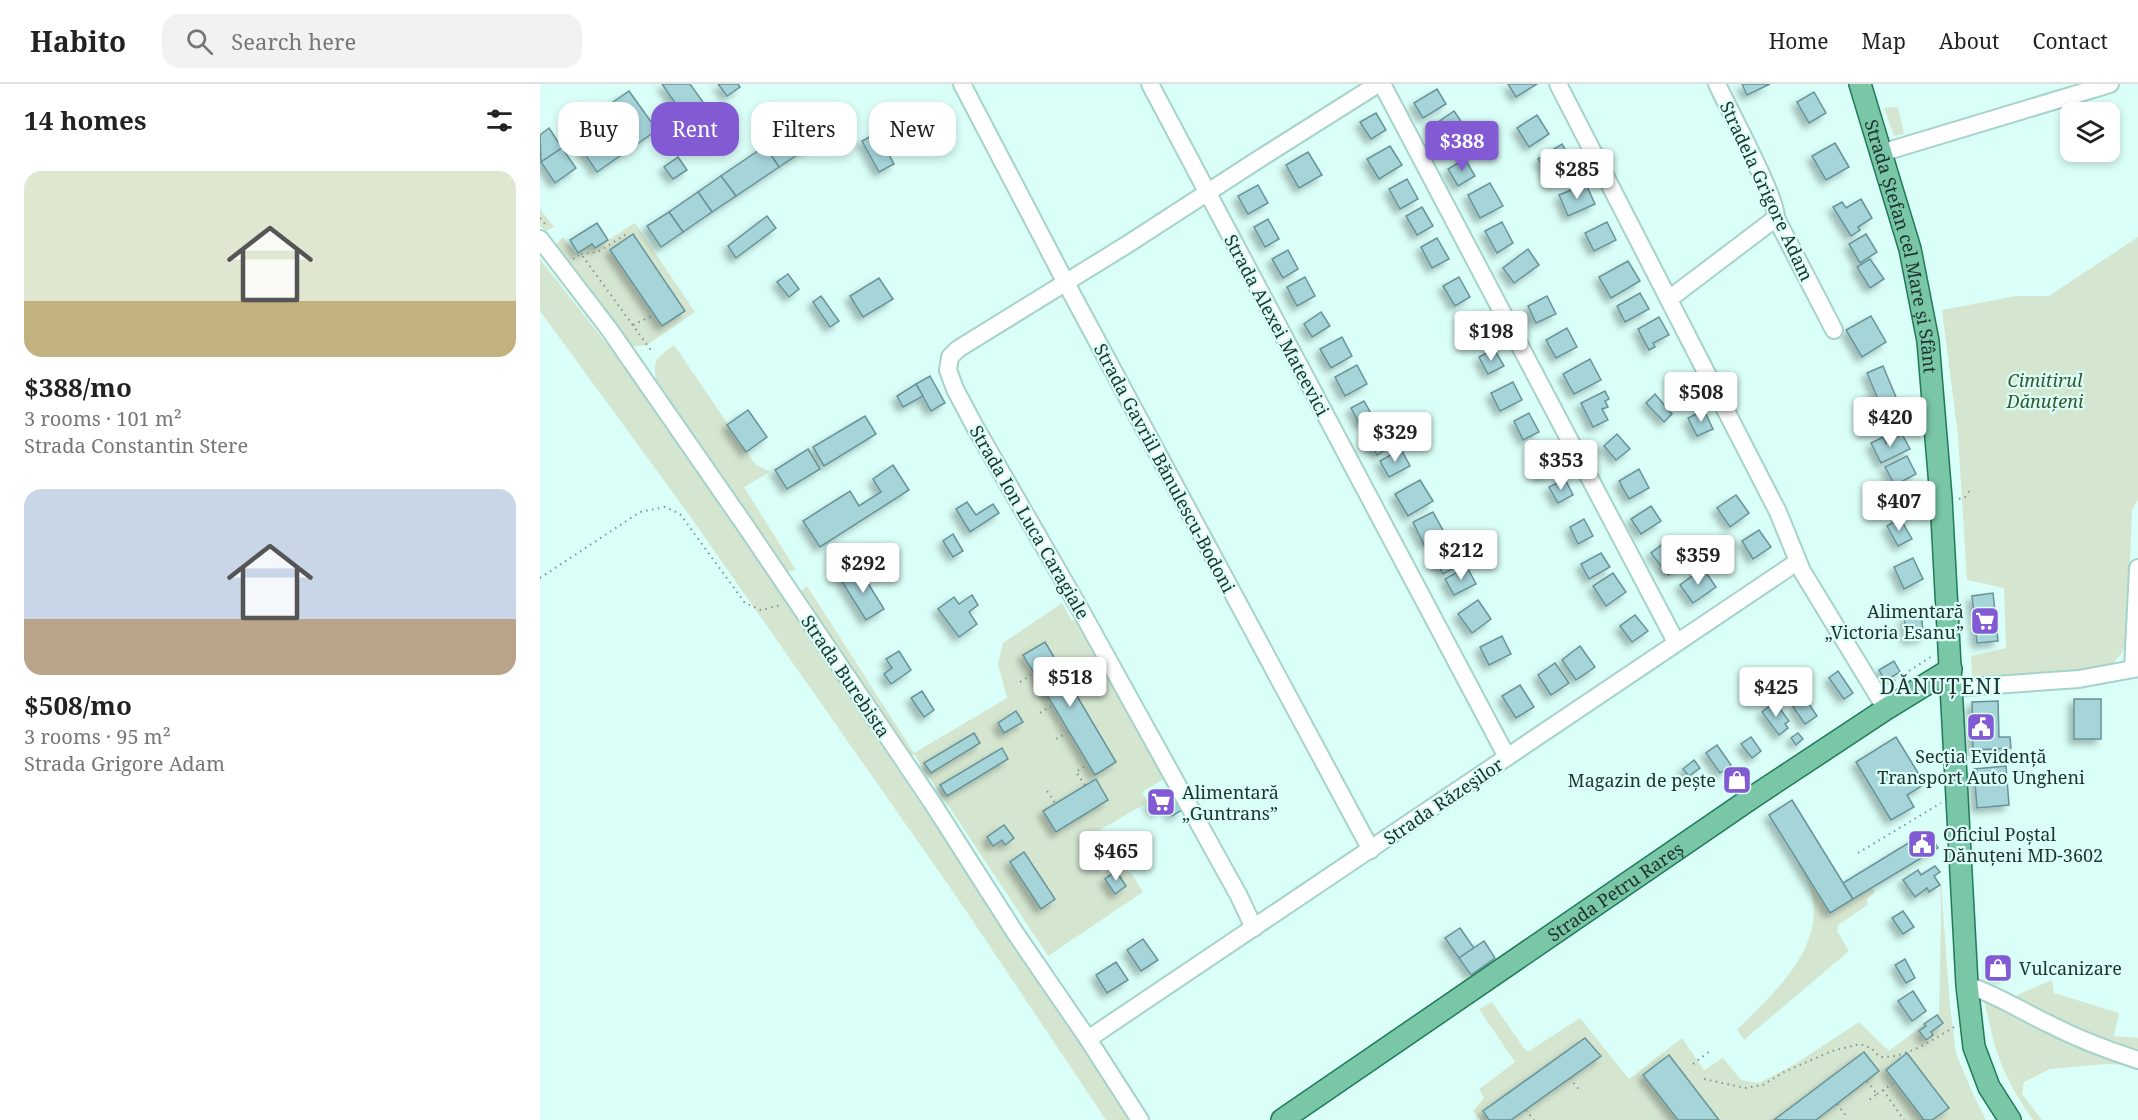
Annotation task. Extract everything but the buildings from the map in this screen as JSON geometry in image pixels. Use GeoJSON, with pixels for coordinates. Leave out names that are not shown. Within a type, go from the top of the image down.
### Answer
{"type":"FeatureCollection","features":[{"type":"Feature","properties":{"kind":"main road","name":"Strada Ștefan cel Mare și Sfânt"},"geometry":{"type":"LineString","coordinates":[[1860,84],[1910,249],[1928,341],[1952,679],[1967,985],[1974,1047],[1989,1086],[2010,1120]]}},
{"type":"Feature","properties":{"kind":"main road","name":"Strada Petru Rareș"},"geometry":{"type":"LineString","coordinates":[[1282,1120],[1750,799],[1886,709],[1952,679]]}},
{"type":"Feature","properties":{"kind":"street","name":"Strada Gavriil Bănulescu-Bodoni"},"geometry":{"type":"LineString","coordinates":[[962,84],[1066,283],[1371,850]]}},
{"type":"Feature","properties":{"kind":"street","name":"Strada Alexei Mateevici"},"geometry":{"type":"LineString","coordinates":[[1150,84],[1507,757]]}},
{"type":"Feature","properties":{"kind":"street"},"geometry":{"type":"LineString","coordinates":[[1066,283],[1380,84],[1676,642]]}},
{"type":"Feature","properties":{"kind":"street"},"geometry":{"type":"LineString","coordinates":[[1558,84],[1778,512],[1797,562],[1886,709]]}},
{"type":"Feature","properties":{"kind":"street","name":"Stradela Grigore Adam"},"geometry":{"type":"LineString","coordinates":[[1717,84],[1768,191],[1776,218],[1834,330]]}},
{"type":"Feature","properties":{"kind":"street"},"geometry":{"type":"LineString","coordinates":[[1881,153],[2110,84]]}},
{"type":"Feature","properties":{"kind":"street"},"geometry":{"type":"LineString","coordinates":[[1669,299],[1776,218]]}},
{"type":"Feature","properties":{"kind":"street","name":"Strada Burebista"},"geometry":{"type":"LineString","coordinates":[[543,233],[933,804],[1016,934],[1140,1120]]}},
{"type":"Feature","properties":{"kind":"street","name":"Strada Ion Luca Caragiale"},"geometry":{"type":"LineString","coordinates":[[1066,283],[958,349],[950,357],[948,366],[952,381],[974,425],[1098,640],[1239,896],[1254,928]]}},
{"type":"Feature","properties":{"kind":"street","name":"Strada Răzeşilor"},"geometry":{"type":"LineString","coordinates":[[1088,1039],[1797,562]]}},
{"type":"Feature","properties":{"kind":"street"},"geometry":{"type":"LineString","coordinates":[[1952,679],[2079,679],[2135,669],[2138,568]]}},
{"type":"Feature","properties":{"kind":"street"},"geometry":{"type":"LineString","coordinates":[[1967,985],[1991,993],[2049,1025],[2087,1042],[2138,1060]]}},
{"type":"Feature","properties":{"kind":"path"},"geometry":{"type":"LineString","coordinates":[[540,218],[543,233]]}},
{"type":"Feature","properties":{"kind":"path"},"geometry":{"type":"LineString","coordinates":[[572,260],[581,254],[598,252],[626,234]]}},
{"type":"Feature","properties":{"kind":"path"},"geometry":{"type":"LineString","coordinates":[[581,254],[653,353]]}},
{"type":"Feature","properties":{"kind":"path"},"geometry":{"type":"LineString","coordinates":[[633,325],[654,315]]}},
{"type":"Feature","properties":{"kind":"path"},"geometry":{"type":"LineString","coordinates":[[1956,499],[1965,497],[1970,490]]}},
{"type":"Feature","properties":{"kind":"path"},"geometry":{"type":"LineString","coordinates":[[540,578],[640,512],[665,507],[680,514],[745,603],[760,610],[771,609],[795,600]]}},
{"type":"Feature","properties":{"kind":"path"},"geometry":{"type":"LineString","coordinates":[[1887,684],[1932,657],[1933,650]]}},
{"type":"Feature","properties":{"kind":"path"},"geometry":{"type":"LineString","coordinates":[[1020,682],[1034,673]]}},
{"type":"Feature","properties":{"kind":"path"},"geometry":{"type":"LineString","coordinates":[[1040,712],[1053,705]]}},
{"type":"Feature","properties":{"kind":"path"},"geometry":{"type":"LineString","coordinates":[[1056,739],[1069,731]]}},
{"type":"Feature","properties":{"kind":"path"},"geometry":{"type":"LineString","coordinates":[[1085,785],[1076,772],[1088,764]]}},
{"type":"Feature","properties":{"kind":"path"},"geometry":{"type":"LineString","coordinates":[[1047,790],[1055,803]]}},
{"type":"Feature","properties":{"kind":"path"},"geometry":{"type":"LineString","coordinates":[[1858,853],[1941,803]]}},
{"type":"Feature","properties":{"kind":"path"},"geometry":{"type":"LineString","coordinates":[[1704,1079],[1744,1088],[1763,1085],[1784,1072],[1832,1051],[1860,1044],[1870,1048],[1880,1057],[1889,1058],[1925,1044],[1956,1025]]}},
{"type":"Feature","properties":{"kind":"path"},"geometry":{"type":"LineString","coordinates":[[1694,1064],[1710,1051]]}},
{"type":"Feature","properties":{"kind":"path"},"geometry":{"type":"LineString","coordinates":[[1570,1078],[1580,1091]]}},
{"type":"Feature","properties":{"kind":"path"},"geometry":{"type":"LineString","coordinates":[[1867,1081],[1877,1094]]}},
{"type":"Feature","properties":{"kind":"path"},"geometry":{"type":"LineString","coordinates":[[1869,1100],[1895,1082]]}},
{"type":"Feature","properties":{"kind":"path"},"geometry":{"type":"LineString","coordinates":[[1883,1090],[1904,1120]]}},
{"type":"Feature","properties":{"kind":"path"},"geometry":{"type":"LineString","coordinates":[[1837,1104],[1847,1118]]}},
{"type":"Feature","properties":{"kind":"path"},"geometry":{"type":"LineString","coordinates":[[1526,1110],[1534,1120]]}},
{"type":"Feature","properties":{"kind":"green space"},"geometry":{"type":"Polygon","coordinates":[[[1898,107],[1904,134],[1894,136],[1884,108],[1898,107]]]}},
{"type":"Feature","properties":{"kind":"green space"},"geometry":{"type":"Polygon","coordinates":[[[540,209],[554,227],[546,231],[540,226],[540,209]]]}},
{"type":"Feature","properties":{"kind":"green space"},"geometry":{"type":"Polygon","coordinates":[[[635,223],[695,312],[647,345],[631,347],[555,245],[563,237],[575,253],[592,244],[595,248],[635,223]]]}},
{"type":"Feature","properties":{"kind":"green space","name":"Cimitirul Dănuțeni"},"geometry":{"type":"Polygon","coordinates":[[[2138,237],[2138,500],[2132,510],[2127,643],[2113,663],[2090,672],[1972,679],[1971,656],[2006,648],[2004,588],[1967,580],[1958,436],[1942,310],[2016,296],[2049,296],[2138,237]]]}},
{"type":"Feature","properties":{"kind":"green space"},"geometry":{"type":"Polygon","coordinates":[[[540,259],[643,390],[1133,1120],[1106,1120],[956,896],[687,512],[540,311],[540,259]]]}},
{"type":"Feature","properties":{"kind":"green space"},"geometry":{"type":"Polygon","coordinates":[[[674,345],[756,465],[770,472],[744,487],[796,570],[787,571],[656,380],[655,367],[658,359],[674,345]]]}},
{"type":"Feature","properties":{"kind":"green space"},"geometry":{"type":"Polygon","coordinates":[[[807,586],[914,753],[1007,698],[998,664],[1003,643],[1062,603],[1072,621],[1078,618],[1164,779],[1142,792],[1148,802],[1081,841],[1102,873],[1121,862],[1143,892],[1048,956],[914,754],[909,757],[801,591],[807,586]]]}},
{"type":"Feature","properties":{"kind":"green space"},"geometry":{"type":"Polygon","coordinates":[[[1794,856],[1830,913],[1872,887],[1875,892],[1867,899],[1868,905],[1838,925],[1837,931],[1849,951],[1744,1040],[1737,1030],[1792,970],[1803,953],[1810,934],[1814,915],[1812,894],[1807,879],[1794,856]]]}},
{"type":"Feature","properties":{"kind":"green space"},"geometry":{"type":"Polygon","coordinates":[[[1941,884],[1956,1054],[1986,1120],[1480,1120],[1473,1111],[1484,1098],[1479,1089],[1515,1062],[1479,1009],[1492,1002],[1526,1051],[1580,1018],[1629,1079],[1682,1038],[1704,1070],[1723,1058],[1741,1080],[1759,1083],[1795,1064],[1859,1022],[1889,1051],[1939,1013],[1941,884]]]}},
{"type":"Feature","properties":{"kind":"green space"},"geometry":{"type":"Polygon","coordinates":[[[2052,980],[2054,993],[2119,1013],[2114,1036],[2138,1038],[2138,1054],[2065,1027],[2015,999],[2017,995],[2052,980]]]}},
{"type":"Feature","properties":{"kind":"green space"},"geometry":{"type":"Polygon","coordinates":[[[1985,998],[2128,1065],[2106,1064],[2050,1069],[2024,1082],[2022,1094],[2042,1120],[2033,1120],[2018,1098],[2001,1063],[1993,1039],[1985,998]]]}},
{"type":"Feature","properties":{"kind":"place","name":"Alimentară „Victoria Esanu”"},"geometry":{"type":"Point","coordinates":[1985,621]}},
{"type":"Feature","properties":{"kind":"place","name":"Secția Evidență Transport Auto Ungheni"},"geometry":{"type":"Point","coordinates":[1981,727]}},
{"type":"Feature","properties":{"kind":"place","name":"Magazin de pește"},"geometry":{"type":"Point","coordinates":[1737,780]}},
{"type":"Feature","properties":{"kind":"place","name":"Alimentară „Guntrans”"},"geometry":{"type":"Point","coordinates":[1161,802]}},
{"type":"Feature","properties":{"kind":"place","name":"Oficiul Poștal Dănuțeni MD-3602"},"geometry":{"type":"Point","coordinates":[1922,844]}},
{"type":"Feature","properties":{"kind":"place","name":"Vulcanizare"},"geometry":{"type":"Point","coordinates":[1998,968]}},
{"type":"Feature","properties":{"kind":"district","name":"DĂNUȚENI"},"geometry":{"type":"Point","coordinates":[1941,686]}}]}
